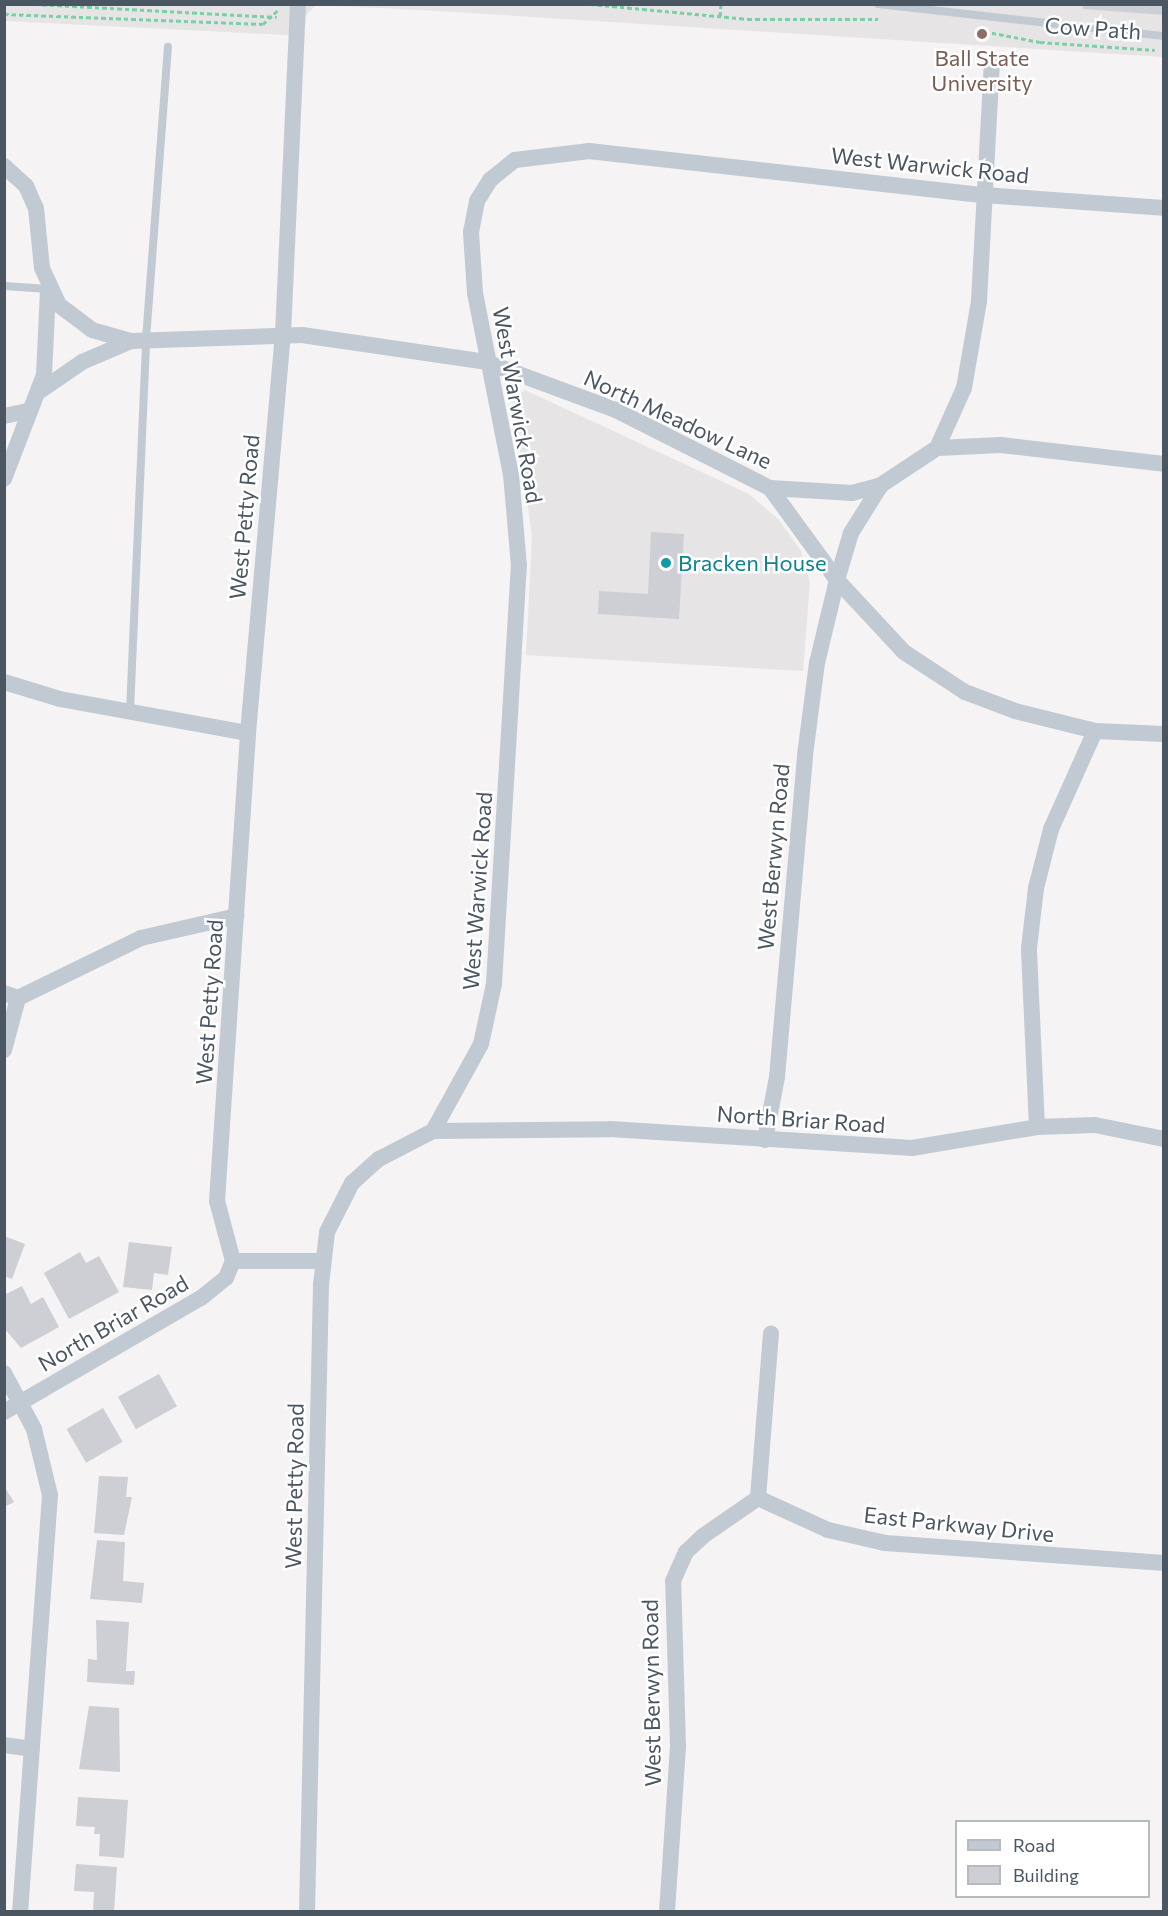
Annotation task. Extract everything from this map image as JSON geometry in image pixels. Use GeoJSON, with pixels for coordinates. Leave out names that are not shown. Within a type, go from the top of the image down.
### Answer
{"type":"FeatureCollection","features":[{"type":"Feature","properties":{"kind":"street","name":"West Petty Road"},"geometry":{"type":"LineString","coordinates":[[233,1261],[217,1201],[248,733],[283,334],[298,4]]}},
{"type":"Feature","properties":{"kind":"street"},"geometry":{"type":"LineString","coordinates":[[992,63],[971,356],[954,413],[937,448],[1001,445],[1164,464]]}},
{"type":"Feature","properties":{"kind":"street","name":"West Warwick Road"},"geometry":{"type":"LineString","coordinates":[[433,1131],[481,1044],[494,984],[519,566],[511,475],[486,362],[475,293],[472,218],[490,180],[515,160],[547,152],[640,154],[984,195],[1164,208]]}},
{"type":"Feature","properties":{"kind":"street"},"geometry":{"type":"LineString","coordinates":[[4,166],[26,186],[36,208],[48,289],[48,342],[40,392]]}},
{"type":"Feature","properties":{"kind":"street"},"geometry":{"type":"LineString","coordinates":[[48,289],[70,315],[92,330],[139,340]]}},
{"type":"Feature","properties":{"kind":"street","name":"North Meadow Lane"},"geometry":{"type":"LineString","coordinates":[[139,340],[283,334],[386,344],[486,362],[616,410],[770,488],[835,495],[881,485],[937,448]]}},
{"type":"Feature","properties":{"kind":"street"},"geometry":{"type":"LineString","coordinates":[[4,479],[27,411],[40,392],[82,362],[139,340]]}},
{"type":"Feature","properties":{"kind":"street"},"geometry":{"type":"LineString","coordinates":[[4,416],[27,411]]}},
{"type":"Feature","properties":{"kind":"street","name":"West Berwyn Road"},"geometry":{"type":"LineString","coordinates":[[765,1140],[777,1077],[805,755],[817,663],[851,533],[881,485]]}},
{"type":"Feature","properties":{"kind":"street"},"geometry":{"type":"LineString","coordinates":[[770,488],[807,531],[837,580],[887,636],[945,681],[1015,711],[1095,731],[1164,734]]}},
{"type":"Feature","properties":{"kind":"street"},"geometry":{"type":"LineString","coordinates":[[6,678],[60,699],[248,733]]}},
{"type":"Feature","properties":{"kind":"street"},"geometry":{"type":"LineString","coordinates":[[1037,1127],[1029,948],[1036,888],[1051,829],[1095,731]]}},
{"type":"Feature","properties":{"kind":"street"},"geometry":{"type":"LineString","coordinates":[[4,1050],[11,996],[141,938],[237,916]]}},
{"type":"Feature","properties":{"kind":"street","name":"North Briar Road"},"geometry":{"type":"LineString","coordinates":[[433,1131],[610,1129],[912,1148],[1037,1127],[1095,1125],[1164,1139]]}},
{"type":"Feature","properties":{"kind":"street"},"geometry":{"type":"LineString","coordinates":[[233,1261],[322,1261],[333,1213],[352,1183],[379,1159],[433,1131]]}},
{"type":"Feature","properties":{"kind":"street","name":"North Briar Road"},"geometry":{"type":"LineString","coordinates":[[4,1412],[214,1289],[233,1261]]}},
{"type":"Feature","properties":{"kind":"street","name":"West Petty Road"},"geometry":{"type":"LineString","coordinates":[[307,1911],[322,1261]]}},
{"type":"Feature","properties":{"kind":"street"},"geometry":{"type":"LineString","coordinates":[[758,1498],[771,1334]]}},
{"type":"Feature","properties":{"kind":"street"},"geometry":{"type":"LineString","coordinates":[[4,1373],[22,1401],[41,1449],[50,1495],[20,1911]]}},
{"type":"Feature","properties":{"kind":"street","name":"West Berwyn Road"},"geometry":{"type":"LineString","coordinates":[[667,1911],[678,1746],[673,1581],[686,1552],[703,1536],[758,1498]]}},
{"type":"Feature","properties":{"kind":"street","name":"East Parkway Drive"},"geometry":{"type":"LineString","coordinates":[[758,1498],[828,1530],[885,1543],[1164,1563]]}},
{"type":"Feature","properties":{"kind":"street"},"geometry":{"type":"LineString","coordinates":[[4,1745],[32,1749]]}},
{"type":"Feature","properties":{"kind":"lane"},"geometry":{"type":"LineString","coordinates":[[878,4],[1164,36]]}},
{"type":"Feature","properties":{"kind":"lane"},"geometry":{"type":"LineString","coordinates":[[130,711],[139,340],[168,47]]}},
{"type":"Feature","properties":{"kind":"lane"},"geometry":{"type":"LineString","coordinates":[[4,286],[48,289]]}},
{"type":"Feature","properties":{"kind":"path"},"geometry":{"type":"LineString","coordinates":[[4,14],[148,23],[263,24],[277,16],[34,4]]}},
{"type":"Feature","properties":{"kind":"path"},"geometry":{"type":"LineString","coordinates":[[590,4],[720,16],[885,19]]}},
{"type":"Feature","properties":{"kind":"path"},"geometry":{"type":"LineString","coordinates":[[627,7],[633,4]]}},
{"type":"Feature","properties":{"kind":"path"},"geometry":{"type":"LineString","coordinates":[[720,16],[721,4]]}},
{"type":"Feature","properties":{"kind":"path","name":"Cow Path"},"geometry":{"type":"LineString","coordinates":[[964,27],[1040,42],[1164,50]]}},
{"type":"Feature","properties":{"kind":"shaded area"},"geometry":{"type":"Polygon","coordinates":[[[4,5],[316,5],[287,35],[5,21],[4,5]]]}},
{"type":"Feature","properties":{"kind":"shaded area","name":"Ball State University"},"geometry":{"type":"Polygon","coordinates":[[[320,5],[1163,5],[1163,57],[438,11],[320,5]]]}},
{"type":"Feature","properties":{"kind":"shaded area"},"geometry":{"type":"Polygon","coordinates":[[[525,390],[749,494],[779,520],[801,551],[810,582],[803,671],[526,655],[532,536],[513,400],[525,390]]]}},
{"type":"Feature","properties":{"kind":"building"},"geometry":{"type":"Polygon","coordinates":[[[1083,4],[1164,4],[1164,15],[1083,9],[1083,4]]]}},
{"type":"Feature","properties":{"kind":"building","name":"Bracken House"},"geometry":{"type":"Polygon","coordinates":[[[651,532],[684,534],[679,619],[598,614],[599,591],[648,594],[651,532]]]}},
{"type":"Feature","properties":{"kind":"building"},"geometry":{"type":"Polygon","coordinates":[[[4,1236],[25,1244],[12,1279],[4,1276],[4,1236]]]}},
{"type":"Feature","properties":{"kind":"building"},"geometry":{"type":"Polygon","coordinates":[[[129,1242],[172,1247],[168,1275],[154,1273],[152,1290],[123,1287],[129,1242]]]}},
{"type":"Feature","properties":{"kind":"building"},"geometry":{"type":"Polygon","coordinates":[[[80,1252],[86,1263],[99,1256],[119,1292],[69,1319],[44,1273],[80,1252]]]}},
{"type":"Feature","properties":{"kind":"building"},"geometry":{"type":"Polygon","coordinates":[[[22,1286],[31,1304],[43,1297],[59,1327],[21,1348],[4,1328],[4,1295],[22,1286]]]}},
{"type":"Feature","properties":{"kind":"building"},"geometry":{"type":"Polygon","coordinates":[[[159,1374],[177,1406],[136,1429],[118,1397],[159,1374]]]}},
{"type":"Feature","properties":{"kind":"building"},"geometry":{"type":"Polygon","coordinates":[[[103,1408],[122,1442],[86,1463],[67,1429],[103,1408]]]}},
{"type":"Feature","properties":{"kind":"building"},"geometry":{"type":"Polygon","coordinates":[[[99,1476],[128,1477],[126,1497],[132,1497],[124,1535],[94,1533],[99,1476]]]}},
{"type":"Feature","properties":{"kind":"building"},"geometry":{"type":"Polygon","coordinates":[[[4,1486],[14,1502],[4,1507],[4,1486]]]}},
{"type":"Feature","properties":{"kind":"building"},"geometry":{"type":"Polygon","coordinates":[[[97,1540],[125,1542],[123,1581],[144,1583],[142,1603],[90,1599],[97,1540]]]}},
{"type":"Feature","properties":{"kind":"building"},"geometry":{"type":"Polygon","coordinates":[[[96,1620],[129,1622],[126,1671],[135,1671],[134,1685],[87,1682],[88,1659],[97,1660],[96,1620]]]}},
{"type":"Feature","properties":{"kind":"building"},"geometry":{"type":"Polygon","coordinates":[[[89,1706],[119,1708],[120,1772],[79,1769],[89,1706]]]}},
{"type":"Feature","properties":{"kind":"building"},"geometry":{"type":"Polygon","coordinates":[[[78,1797],[128,1800],[124,1858],[99,1856],[100,1834],[94,1834],[95,1827],[76,1826],[78,1797]]]}},
{"type":"Feature","properties":{"kind":"building"},"geometry":{"type":"Polygon","coordinates":[[[76,1864],[117,1867],[114,1912],[93,1912],[94,1892],[74,1891],[76,1864]]]}},
{"type":"Feature","properties":{"kind":"place","name":"Ball State University"},"geometry":{"type":"Point","coordinates":[982,34]}},
{"type":"Feature","properties":{"kind":"place","name":"Bracken House"},"geometry":{"type":"Point","coordinates":[666,563]}}]}
